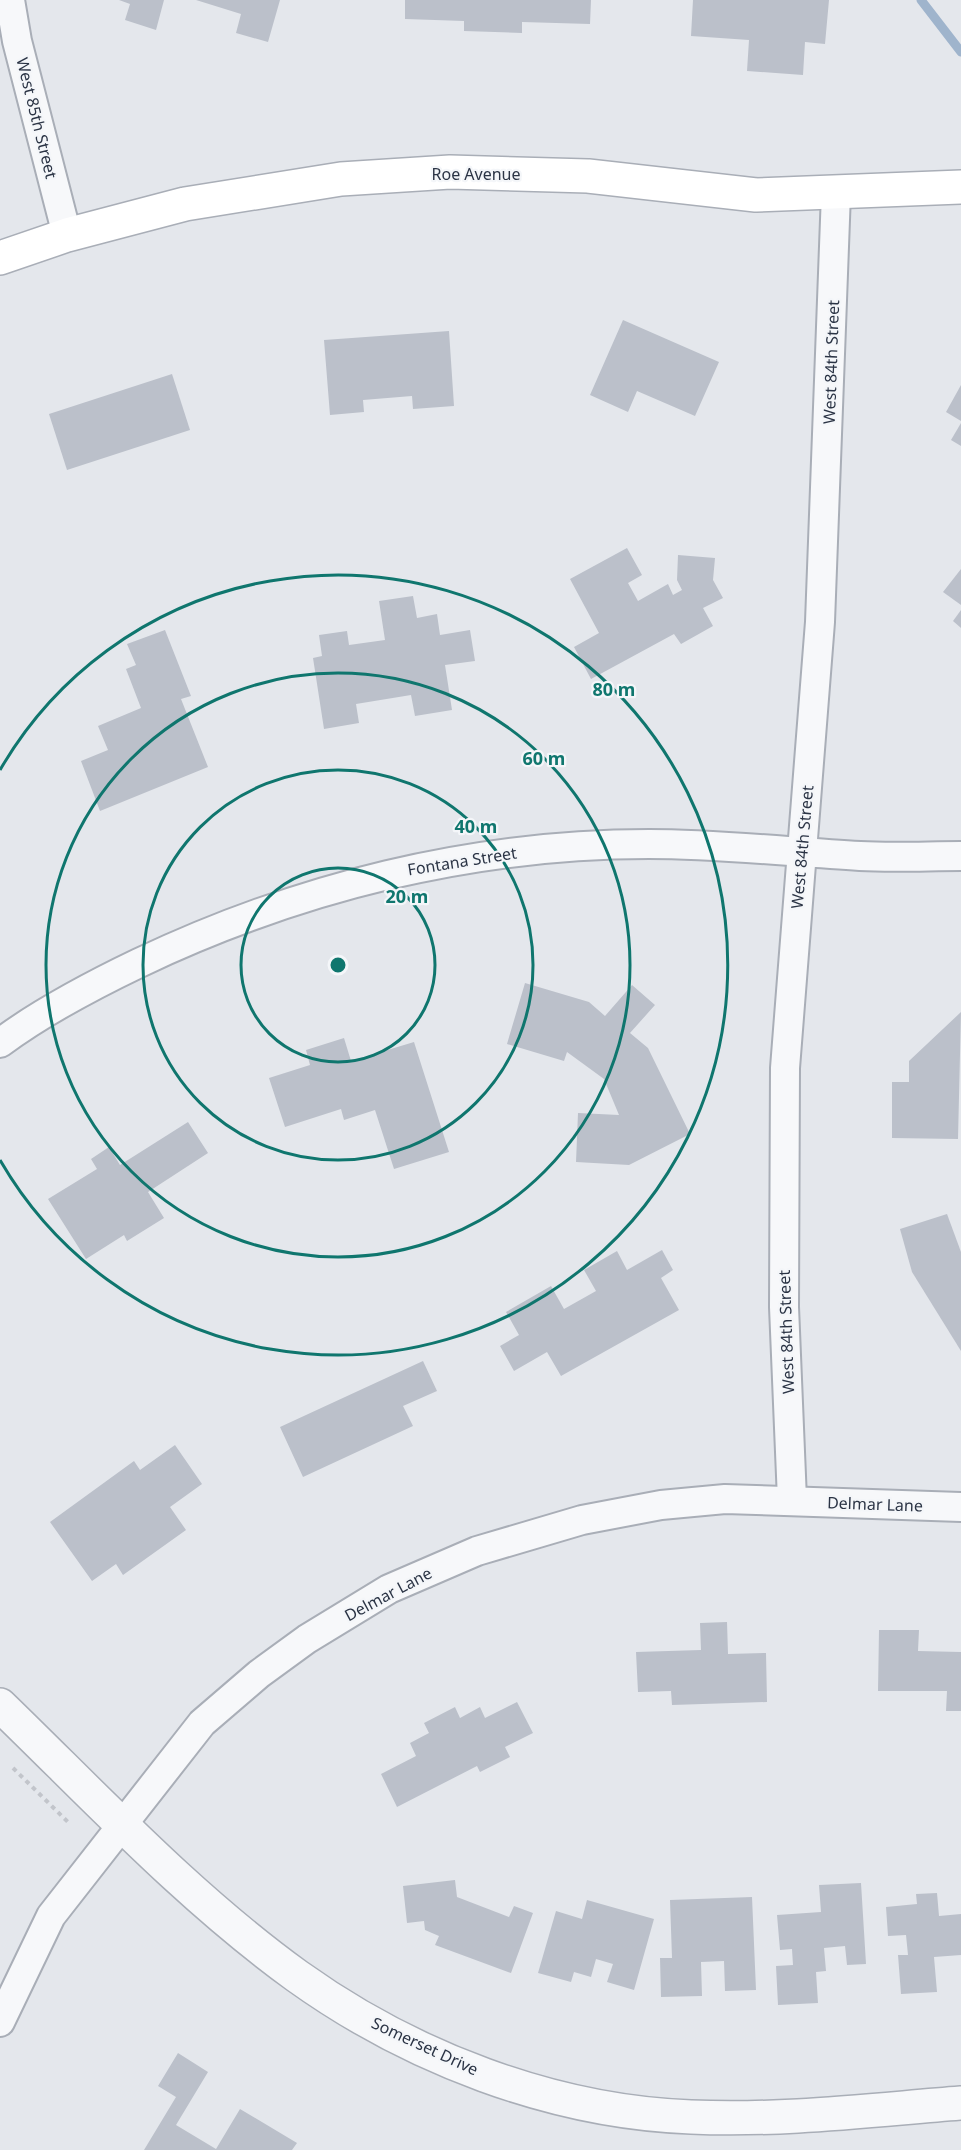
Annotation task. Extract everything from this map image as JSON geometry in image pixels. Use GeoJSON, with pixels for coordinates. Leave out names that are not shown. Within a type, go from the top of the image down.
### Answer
{"type":"FeatureCollection","features":[{"type":"Feature","properties":{"kind":"main road","name":"Roe Avenue"},"geometry":{"type":"LineString","coordinates":[[0,258],[67,235],[185,204],[255,190],[341,179],[450,172],[588,176],[756,195],[836,194],[961,187]]}},
{"type":"Feature","properties":{"kind":"street","name":"West 85th Street"},"geometry":{"type":"LineString","coordinates":[[10,0],[17,41],[67,235]]}},
{"type":"Feature","properties":{"kind":"street","name":"West 84th Street"},"geometry":{"type":"LineString","coordinates":[[792,1500],[784,1307],[785,1068],[820,622],[836,194]]}},
{"type":"Feature","properties":{"kind":"street","name":"Fontana Street"},"geometry":{"type":"LineString","coordinates":[[0,1043],[99,982],[196,936],[288,902],[410,868],[508,853],[590,846],[651,844],[863,856],[961,856]]}},
{"type":"Feature","properties":{"kind":"street","name":"Delmar Lane"},"geometry":{"type":"LineString","coordinates":[[0,2022],[51,1916],[202,1723],[259,1674],[307,1639],[389,1589],[477,1551],[582,1520],[661,1505],[725,1499],[961,1507]]}},
{"type":"Feature","properties":{"kind":"street","name":"Somerset Drive"},"geometry":{"type":"LineString","coordinates":[[0,1705],[122,1824],[230,1924],[298,1977],[378,2027],[462,2067],[532,2090],[603,2107],[690,2117],[785,2117],[961,2103]]}},
{"type":"Feature","properties":{"kind":"building"},"geometry":{"type":"Polygon","coordinates":[[[119,0],[164,0],[156,30],[125,20],[130,4],[119,0]]]}},
{"type":"Feature","properties":{"kind":"building"},"geometry":{"type":"Polygon","coordinates":[[[196,0],[280,0],[268,42],[236,33],[241,14],[196,0]]]}},
{"type":"Feature","properties":{"kind":"building"},"geometry":{"type":"Polygon","coordinates":[[[405,0],[591,0],[590,24],[522,22],[522,33],[464,31],[464,21],[405,19],[405,0]]]}},
{"type":"Feature","properties":{"kind":"building"},"geometry":{"type":"Polygon","coordinates":[[[693,0],[829,0],[825,44],[805,42],[803,75],[747,71],[749,40],[691,36],[693,0]]]}},
{"type":"Feature","properties":{"kind":"building"},"geometry":{"type":"Polygon","coordinates":[[[623,320],[719,362],[695,416],[637,391],[628,412],[590,395],[623,320]]]}},
{"type":"Feature","properties":{"kind":"building"},"geometry":{"type":"Polygon","coordinates":[[[449,331],[454,406],[413,409],[412,396],[363,400],[364,412],[330,415],[324,340],[449,331]]]}},
{"type":"Feature","properties":{"kind":"building"},"geometry":{"type":"Polygon","coordinates":[[[172,374],[190,430],[67,470],[49,414],[172,374]]]}},
{"type":"Feature","properties":{"kind":"building"},"geometry":{"type":"Polygon","coordinates":[[[961,385],[961,421],[946,412],[961,385]]]}},
{"type":"Feature","properties":{"kind":"building"},"geometry":{"type":"Polygon","coordinates":[[[961,423],[961,446],[951,440],[961,423]]]}},
{"type":"Feature","properties":{"kind":"building"},"geometry":{"type":"Polygon","coordinates":[[[627,548],[642,575],[628,583],[638,601],[668,584],[673,595],[682,590],[677,580],[678,555],[715,558],[713,580],[723,598],[703,608],[713,626],[681,644],[674,634],[591,679],[574,647],[599,633],[570,579],[627,548]]]}},
{"type":"Feature","properties":{"kind":"building"},"geometry":{"type":"Polygon","coordinates":[[[961,569],[961,605],[943,592],[961,569]]]}},
{"type":"Feature","properties":{"kind":"building"},"geometry":{"type":"Polygon","coordinates":[[[413,596],[417,618],[437,614],[440,635],[470,630],[475,661],[445,665],[452,710],[415,716],[411,695],[356,704],[359,723],[324,729],[313,658],[322,656],[319,635],[347,631],[349,645],[385,640],[379,601],[413,596]]]}},
{"type":"Feature","properties":{"kind":"building"},"geometry":{"type":"Polygon","coordinates":[[[961,610],[961,628],[953,621],[961,610]]]}},
{"type":"Feature","properties":{"kind":"building"},"geometry":{"type":"Polygon","coordinates":[[[165,630],[191,696],[181,699],[208,767],[100,811],[81,761],[108,750],[98,726],[141,708],[126,669],[136,665],[127,644],[165,630]]]}},
{"type":"Feature","properties":{"kind":"building"},"geometry":{"type":"Polygon","coordinates":[[[525,983],[589,1002],[605,1016],[632,985],[655,1005],[630,1033],[648,1048],[690,1134],[629,1165],[576,1162],[578,1113],[619,1115],[604,1079],[567,1052],[564,1061],[507,1044],[525,983]]]}},
{"type":"Feature","properties":{"kind":"building"},"geometry":{"type":"Polygon","coordinates":[[[961,1012],[958,1139],[892,1138],[892,1082],[909,1082],[909,1061],[961,1012]]]}},
{"type":"Feature","properties":{"kind":"building"},"geometry":{"type":"Polygon","coordinates":[[[344,1038],[351,1061],[414,1042],[449,1152],[394,1169],[375,1110],[344,1120],[341,1109],[285,1127],[269,1078],[310,1065],[306,1050],[344,1038]]]}},
{"type":"Feature","properties":{"kind":"building"},"geometry":{"type":"Polygon","coordinates":[[[188,1122],[208,1153],[148,1192],[164,1218],[127,1241],[124,1235],[86,1259],[48,1199],[97,1169],[91,1159],[109,1147],[120,1165],[188,1122]]]}},
{"type":"Feature","properties":{"kind":"building"},"geometry":{"type":"Polygon","coordinates":[[[947,1214],[961,1252],[961,1351],[912,1272],[900,1229],[947,1214]]]}},
{"type":"Feature","properties":{"kind":"building"},"geometry":{"type":"Polygon","coordinates":[[[662,1250],[673,1270],[661,1278],[679,1310],[561,1376],[547,1352],[514,1371],[500,1346],[519,1335],[506,1312],[551,1286],[564,1309],[596,1291],[584,1270],[617,1251],[627,1270],[662,1250]]]}},
{"type":"Feature","properties":{"kind":"building"},"geometry":{"type":"Polygon","coordinates":[[[423,1361],[437,1391],[403,1406],[413,1426],[303,1477],[280,1427],[423,1361]]]}},
{"type":"Feature","properties":{"kind":"building"},"geometry":{"type":"Polygon","coordinates":[[[175,1445],[202,1484],[170,1507],[186,1530],[123,1575],[116,1564],[92,1581],[50,1522],[134,1461],[140,1470],[175,1445]]]}},
{"type":"Feature","properties":{"kind":"building"},"geometry":{"type":"Polygon","coordinates":[[[727,1622],[728,1654],[766,1653],[767,1702],[672,1705],[671,1691],[638,1692],[636,1652],[701,1650],[700,1623],[727,1622]]]}},
{"type":"Feature","properties":{"kind":"building"},"geometry":{"type":"Polygon","coordinates":[[[879,1630],[919,1630],[918,1651],[961,1652],[961,1711],[946,1711],[947,1691],[878,1691],[879,1630]]]}},
{"type":"Feature","properties":{"kind":"building"},"geometry":{"type":"Polygon","coordinates":[[[517,1702],[533,1733],[505,1747],[510,1757],[480,1772],[477,1766],[397,1807],[381,1774],[416,1756],[410,1743],[429,1733],[424,1723],[455,1707],[460,1718],[480,1707],[485,1718],[517,1702]]]}},
{"type":"Feature","properties":{"kind":"building"},"geometry":{"type":"Polygon","coordinates":[[[455,1880],[457,1897],[509,1917],[514,1906],[533,1913],[511,1973],[435,1945],[439,1936],[425,1930],[424,1921],[407,1923],[403,1886],[455,1880]]]}},
{"type":"Feature","properties":{"kind":"building"},"geometry":{"type":"Polygon","coordinates":[[[861,1883],[866,1964],[847,1965],[845,1946],[824,1948],[826,1971],[816,1972],[818,2003],[778,2005],[776,1966],[793,1965],[792,1949],[780,1950],[777,1915],[821,1912],[819,1885],[861,1883]]]}},
{"type":"Feature","properties":{"kind":"building"},"geometry":{"type":"Polygon","coordinates":[[[937,1893],[939,1916],[961,1914],[961,1955],[934,1957],[937,1992],[901,1994],[898,1955],[908,1955],[906,1935],[888,1936],[886,1907],[917,1904],[916,1894],[937,1893]]]}},
{"type":"Feature","properties":{"kind":"building"},"geometry":{"type":"Polygon","coordinates":[[[752,1897],[756,1990],[725,1991],[724,1961],[701,1962],[702,1996],[661,1997],[660,1958],[672,1958],[670,1900],[752,1897]]]}},
{"type":"Feature","properties":{"kind":"building"},"geometry":{"type":"Polygon","coordinates":[[[587,1900],[654,1919],[634,1990],[607,1982],[613,1964],[596,1959],[591,1977],[574,1972],[571,1982],[538,1973],[556,1911],[582,1919],[587,1900]]]}},
{"type":"Feature","properties":{"kind":"building"},"geometry":{"type":"Polygon","coordinates":[[[178,2053],[208,2072],[176,2125],[216,2149],[240,2109],[297,2143],[292,2150],[144,2150],[176,2097],[158,2086],[178,2053]]]}},
{"type":"Feature","properties":{"kind":"waterway"},"geometry":{"type":"LineString","coordinates":[[921,0],[961,52]]}}]}
